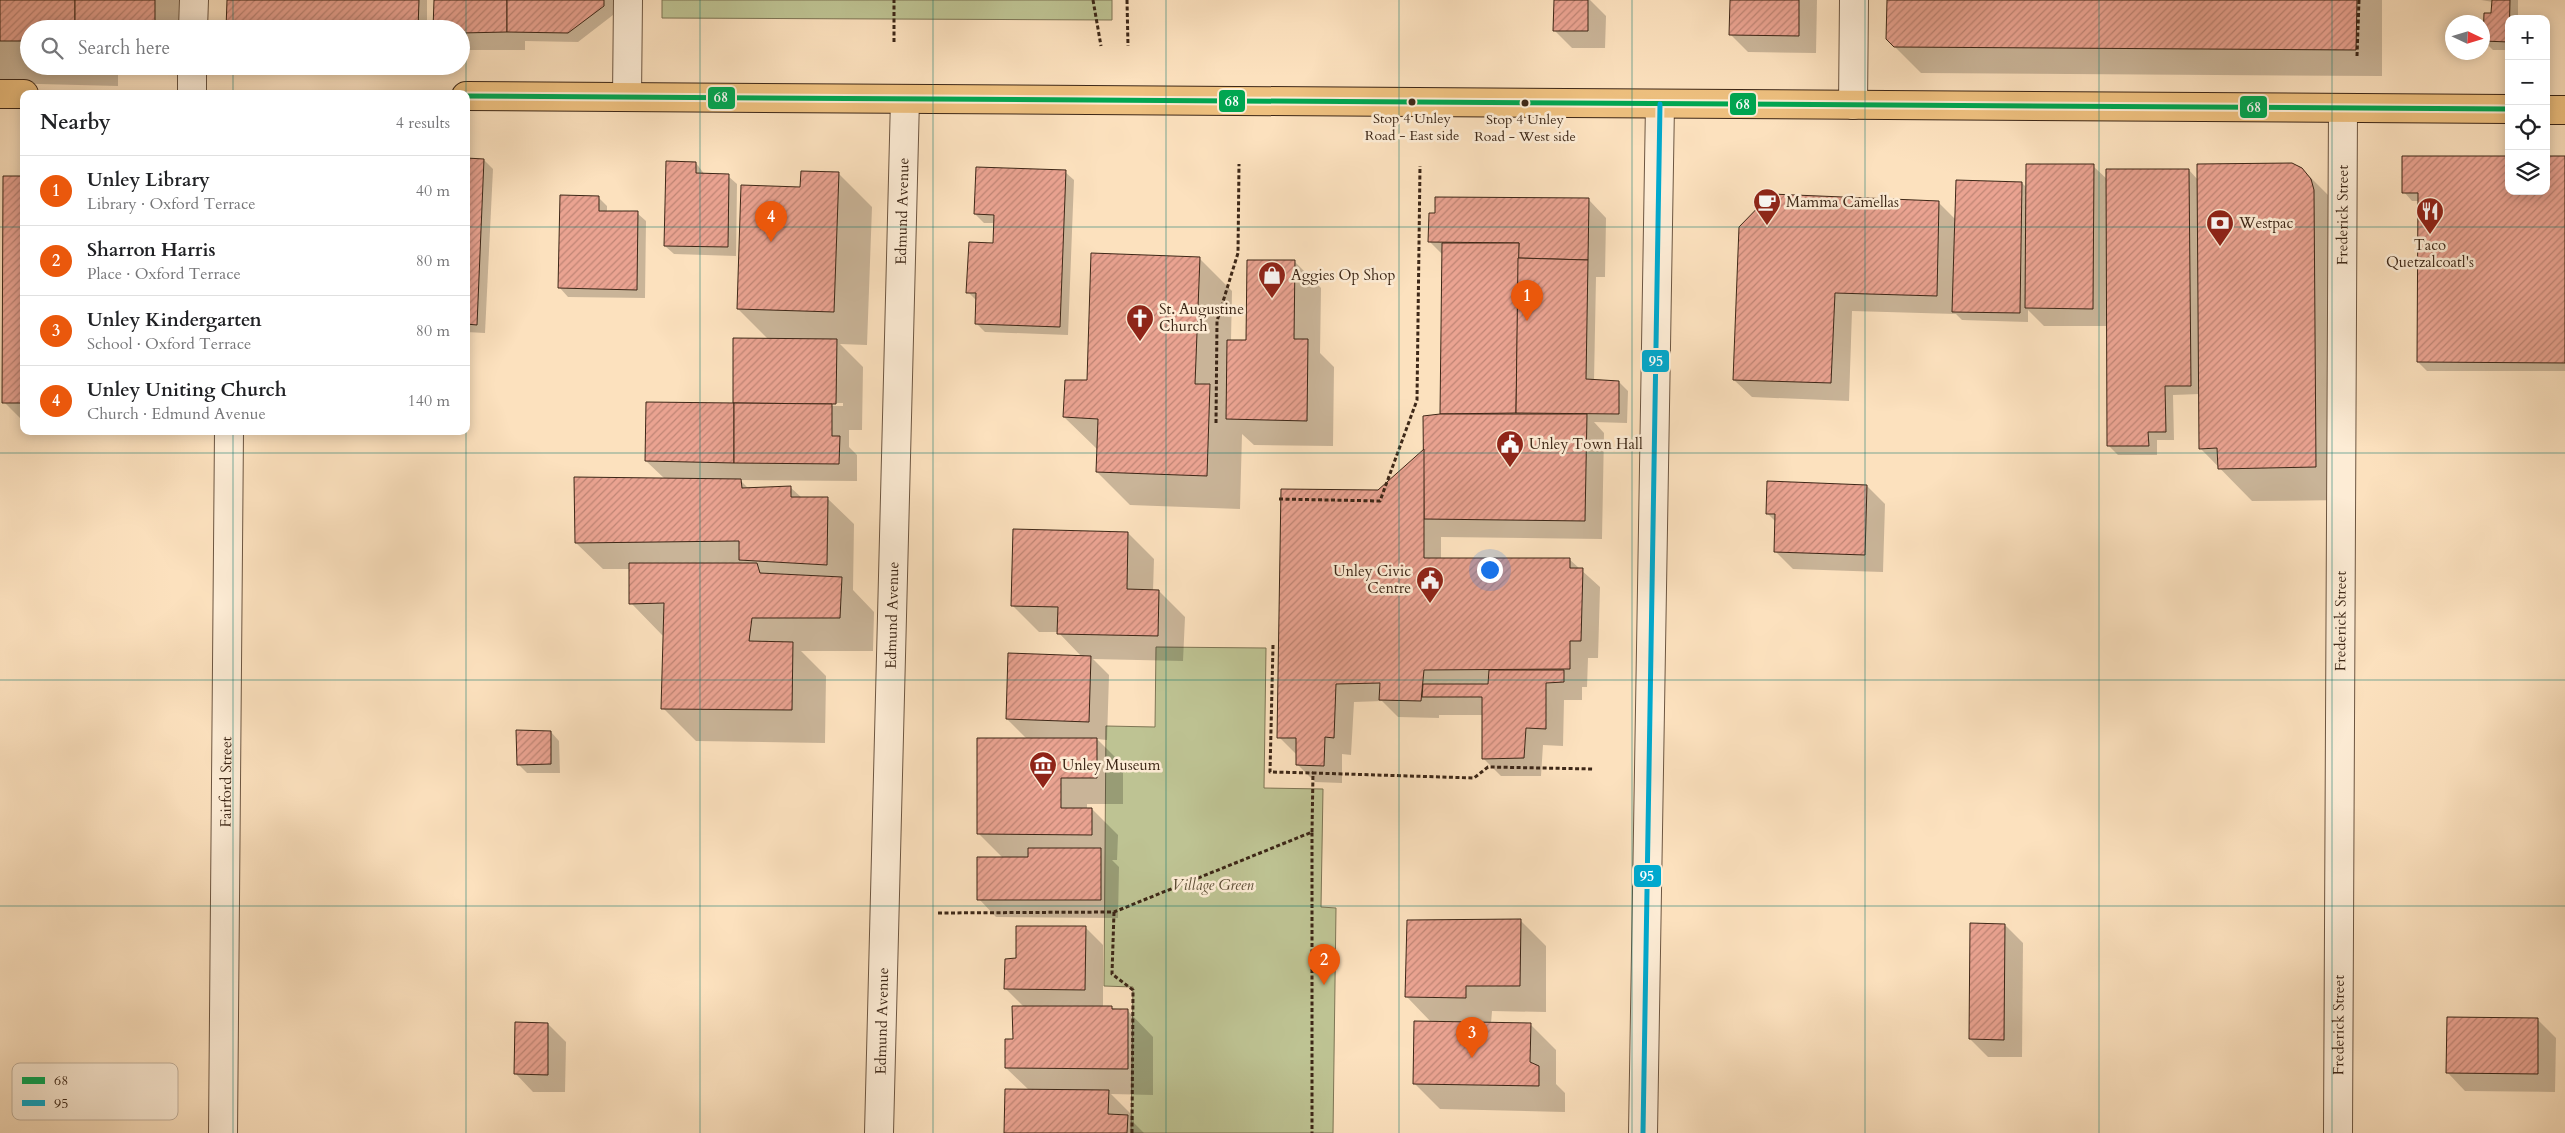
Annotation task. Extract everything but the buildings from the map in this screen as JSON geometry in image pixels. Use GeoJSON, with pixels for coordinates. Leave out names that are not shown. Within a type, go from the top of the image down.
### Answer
{"type":"FeatureCollection","features":[{"type":"Feature","properties":{"kind":"main road"},"geometry":{"type":"LineString","coordinates":[[0,94],[20,94]]}},
{"type":"Feature","properties":{"kind":"main road"},"geometry":{"type":"LineString","coordinates":[[470,96],[2505,109]]}},
{"type":"Feature","properties":{"kind":"main road"},"geometry":{"type":"LineString","coordinates":[[2550,110],[2565,110]]}},
{"type":"Feature","properties":{"kind":"street"},"geometry":{"type":"LineString","coordinates":[[193,20],[194,0]]}},
{"type":"Feature","properties":{"kind":"street"},"geometry":{"type":"LineString","coordinates":[[627,97],[628,0]]}},
{"type":"Feature","properties":{"kind":"street"},"geometry":{"type":"LineString","coordinates":[[1853,105],[1854,0]]}},
{"type":"Feature","properties":{"kind":"street"},"geometry":{"type":"LineString","coordinates":[[192,75],[192,90]]}},
{"type":"Feature","properties":{"kind":"street","name":"Edmund Avenue"},"geometry":{"type":"LineString","coordinates":[[879,1133],[905,99]]}},
{"type":"Feature","properties":{"kind":"street"},"geometry":{"type":"LineString","coordinates":[[1643,1133],[1660,104]]}},
{"type":"Feature","properties":{"kind":"street","name":"Frederick Street"},"geometry":{"type":"LineString","coordinates":[[2338,1133],[2343,108]]}},
{"type":"Feature","properties":{"kind":"street","name":"Fairford Street"},"geometry":{"type":"LineString","coordinates":[[223,1133],[230,435]]}},
{"type":"Feature","properties":{"kind":"path"},"geometry":{"type":"LineString","coordinates":[[894,0],[894,42]]}},
{"type":"Feature","properties":{"kind":"path"},"geometry":{"type":"LineString","coordinates":[[1093,0],[1101,46]]}},
{"type":"Feature","properties":{"kind":"path"},"geometry":{"type":"LineString","coordinates":[[1127,0],[1128,46]]}},
{"type":"Feature","properties":{"kind":"path"},"geometry":{"type":"LineString","coordinates":[[2357,56],[2359,0]]}},
{"type":"Feature","properties":{"kind":"path"},"geometry":{"type":"LineString","coordinates":[[1216,423],[1216,321],[1238,253],[1239,164]]}},
{"type":"Feature","properties":{"kind":"path"},"geometry":{"type":"LineString","coordinates":[[1279,499],[1380,501],[1417,400],[1420,166]]}},
{"type":"Feature","properties":{"kind":"path"},"geometry":{"type":"LineString","coordinates":[[1273,646],[1270,772],[1474,778],[1488,768],[1594,768]]}},
{"type":"Feature","properties":{"kind":"path"},"geometry":{"type":"LineString","coordinates":[[1312,1133],[1313,773]]}},
{"type":"Feature","properties":{"kind":"path"},"geometry":{"type":"LineString","coordinates":[[938,913],[1114,912],[1312,832]]}},
{"type":"Feature","properties":{"kind":"path"},"geometry":{"type":"LineString","coordinates":[[1114,912],[1112,974],[1133,990],[1132,1133]]}},
{"type":"Feature","properties":{"kind":"green space"},"geometry":{"type":"Polygon","coordinates":[[[662,0],[1112,0],[1112,20],[662,18],[662,0]]]}},
{"type":"Feature","properties":{"kind":"green space","name":"Village Green"},"geometry":{"type":"Polygon","coordinates":[[[1156,647],[1266,648],[1264,788],[1323,789],[1321,907],[1336,908],[1333,1133],[1131,1133],[1133,987],[1104,986],[1106,726],[1155,727],[1156,647]]]}},
{"type":"Feature","properties":{"kind":"transit line","name":"68"},"geometry":{"type":"LineString","coordinates":[[470,96],[2505,109]]}},
{"type":"Feature","properties":{"kind":"transit line","name":"95"},"geometry":{"type":"LineString","coordinates":[[1643,1133],[1660,104]]}},
{"type":"Feature","properties":{"kind":"place","name":"Stop 4 Unley Road - East side"},"geometry":{"type":"Point","coordinates":[1412,102]}},
{"type":"Feature","properties":{"kind":"place","name":"Stop 4 Unley Road - West side"},"geometry":{"type":"Point","coordinates":[1525,103]}},
{"type":"Feature","properties":{"kind":"place","name":"Mamma Camellas"},"geometry":{"type":"Point","coordinates":[1767,226]}},
{"type":"Feature","properties":{"kind":"place","name":"Taco Quetzalcoatl's"},"geometry":{"type":"Point","coordinates":[2430,235]}},
{"type":"Feature","properties":{"kind":"place","name":"Unley Uniting Church"},"geometry":{"type":"Point","coordinates":[771,242]}},
{"type":"Feature","properties":{"kind":"place","name":"Westpac"},"geometry":{"type":"Point","coordinates":[2220,247]}},
{"type":"Feature","properties":{"kind":"place","name":"Aggies Op Shop"},"geometry":{"type":"Point","coordinates":[1272,299]}},
{"type":"Feature","properties":{"kind":"place","name":"Unley Library"},"geometry":{"type":"Point","coordinates":[1527,321]}},
{"type":"Feature","properties":{"kind":"place","name":"St. Augustine Church"},"geometry":{"type":"Point","coordinates":[1140,342]}},
{"type":"Feature","properties":{"kind":"place","name":"Unley Town Hall"},"geometry":{"type":"Point","coordinates":[1510,468]}},
{"type":"Feature","properties":{"kind":"place","name":"Unley Civic Centre"},"geometry":{"type":"Point","coordinates":[1430,604]}},
{"type":"Feature","properties":{"kind":"place","name":"Unley Museum"},"geometry":{"type":"Point","coordinates":[1043,789]}},
{"type":"Feature","properties":{"kind":"place","name":"Sharron Harris"},"geometry":{"type":"Point","coordinates":[1324,985]}},
{"type":"Feature","properties":{"kind":"place","name":"Unley Kindergarten"},"geometry":{"type":"Point","coordinates":[1472,1058]}}]}
